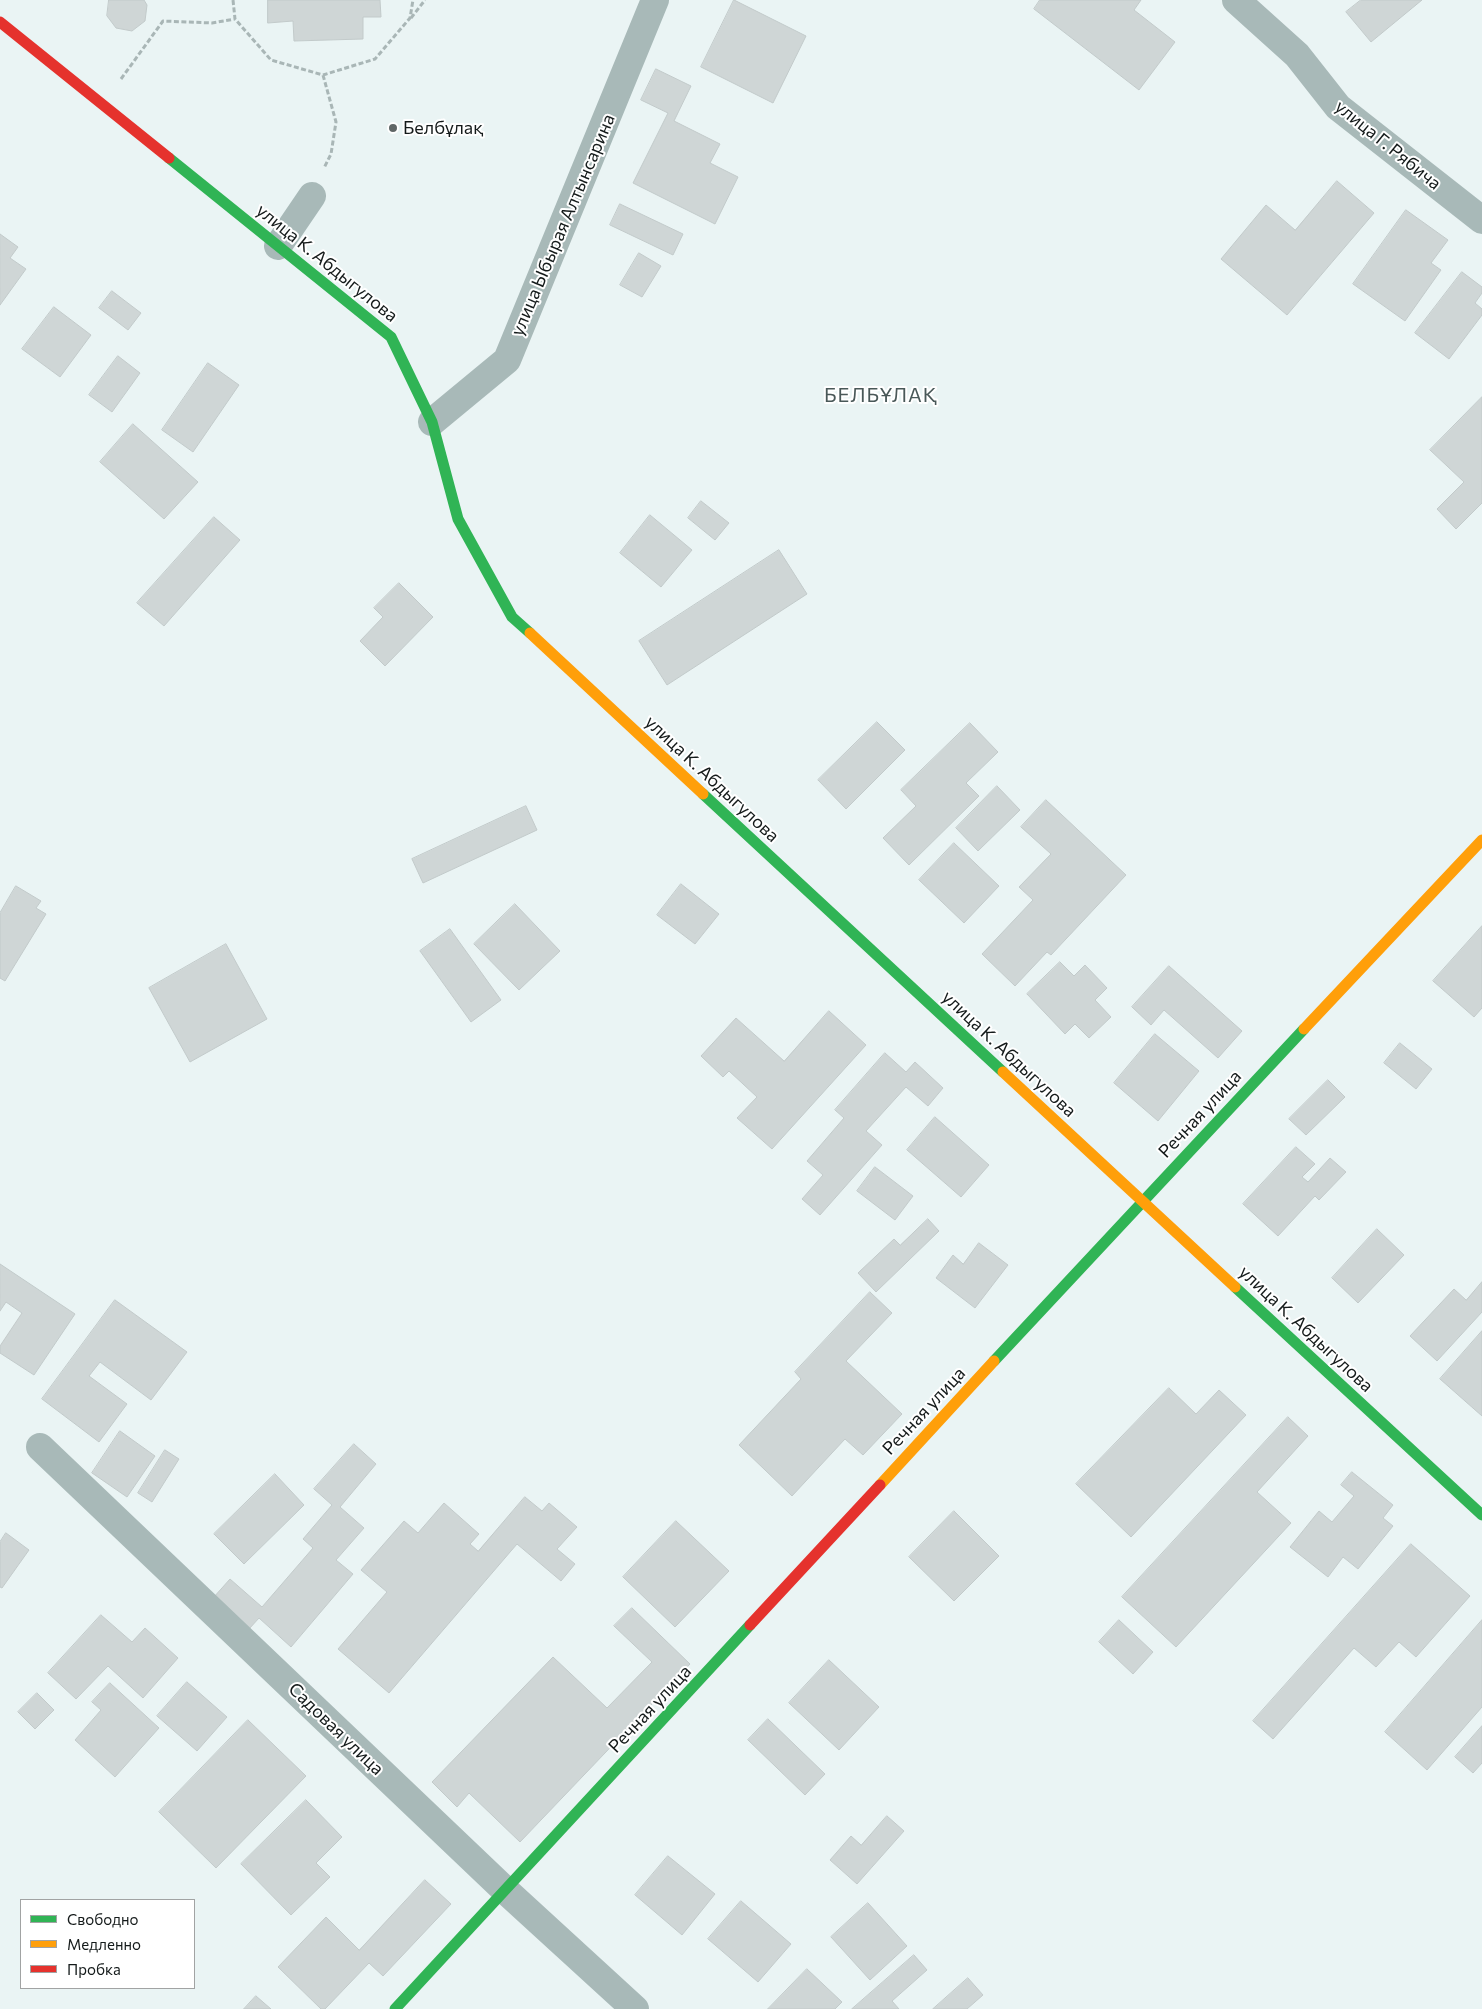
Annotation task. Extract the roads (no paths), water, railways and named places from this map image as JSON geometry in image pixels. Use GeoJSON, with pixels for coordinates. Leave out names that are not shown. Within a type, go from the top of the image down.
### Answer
{"type":"FeatureCollection","features":[{"type":"Feature","properties":{"kind":"street","name":"улица Ыбырая Алтынсарина"},"geometry":{"type":"LineString","coordinates":[[432,422],[507,360],[655,0]]}},
{"type":"Feature","properties":{"kind":"street","name":"улица Г. Рябича"},"geometry":{"type":"LineString","coordinates":[[1236,0],[1297,55],[1338,107],[1482,220]]}},
{"type":"Feature","properties":{"kind":"street","name":"улица К. Абдыгулова"},"geometry":{"type":"LineString","coordinates":[[0,22],[391,337],[432,422],[458,519],[512,617],[1482,1515]]}},
{"type":"Feature","properties":{"kind":"street"},"geometry":{"type":"LineString","coordinates":[[278,246],[312,196]]}},
{"type":"Feature","properties":{"kind":"street","name":"Речная улица"},"geometry":{"type":"LineString","coordinates":[[395,2009],[1142,1201],[1482,840]]}},
{"type":"Feature","properties":{"kind":"street","name":"Садовая улица"},"geometry":{"type":"LineString","coordinates":[[40,1447],[506,1891],[635,2009]]}},
{"type":"Feature","properties":{"kind":"place","name":"Белбұлақ"},"geometry":{"type":"Point","coordinates":[393,128]}},
{"type":"Feature","properties":{"kind":"district","name":"БЕЛБҰЛАҚ"},"geometry":{"type":"Point","coordinates":[881,395]}}]}
